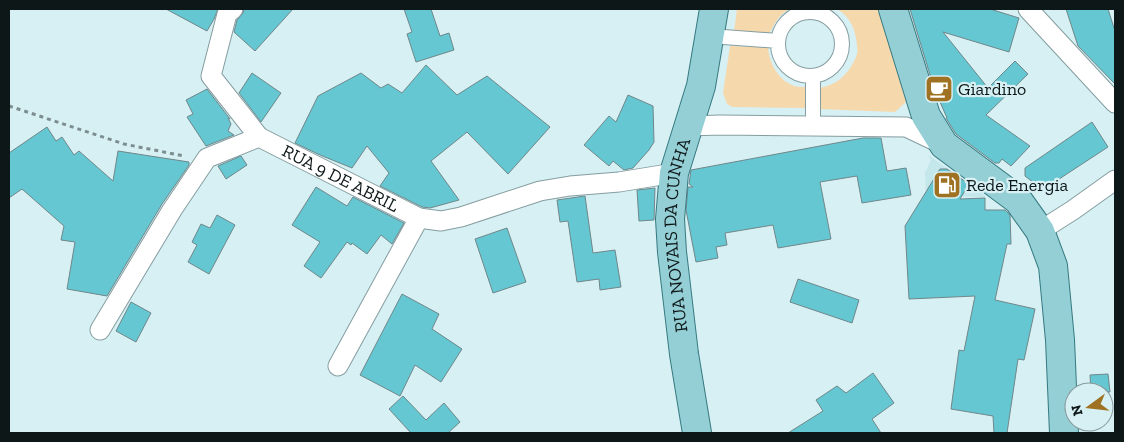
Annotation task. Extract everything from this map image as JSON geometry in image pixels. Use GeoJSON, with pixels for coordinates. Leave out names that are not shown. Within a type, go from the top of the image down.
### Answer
{"type":"FeatureCollection","features":[{"type":"Feature","properties":{"kind":"main road","name":"RUA NOVAIS DA CUNHA"},"geometry":{"type":"LineString","coordinates":[[697,433],[684,354],[670,218],[674,173],[701,86],[714,9]]}},
{"type":"Feature","properties":{"kind":"main road"},"geometry":{"type":"LineString","coordinates":[[893,9],[926,116],[944,145],[1018,200],[1040,231],[1053,266],[1060,340],[1064,433]]}},
{"type":"Feature","properties":{"kind":"street"},"geometry":{"type":"LineString","coordinates":[[100,330],[172,210],[207,158],[259,137],[211,76],[227,14],[233,9]]}},
{"type":"Feature","properties":{"kind":"street"},"geometry":{"type":"LineString","coordinates":[[1028,9],[1115,103]]}},
{"type":"Feature","properties":{"kind":"street"},"geometry":{"type":"LineString","coordinates":[[810,11],[826,17],[834,23],[842,42],[836,62],[829,70],[813,76],[800,75],[790,70],[783,62],[779,52],[778,41],[781,31],[787,22],[795,16],[810,11]]}},
{"type":"Feature","properties":{"kind":"street"},"geometry":{"type":"LineString","coordinates":[[710,36],[778,41]]}},
{"type":"Feature","properties":{"kind":"street"},"geometry":{"type":"LineString","coordinates":[[813,76],[813,126]]}},
{"type":"Feature","properties":{"kind":"street"},"geometry":{"type":"LineString","coordinates":[[688,126],[906,127],[944,145]]}},
{"type":"Feature","properties":{"kind":"street","name":"RUA 9 DE ABRIL"},"geometry":{"type":"LineString","coordinates":[[259,137],[419,218],[441,221],[461,217],[540,191],[570,186],[620,182],[674,173]]}},
{"type":"Feature","properties":{"kind":"street"},"geometry":{"type":"LineString","coordinates":[[1040,231],[1115,180]]}},
{"type":"Feature","properties":{"kind":"street"},"geometry":{"type":"LineString","coordinates":[[338,366],[419,218]]}},
{"type":"Feature","properties":{"kind":"path"},"geometry":{"type":"LineString","coordinates":[[9,106],[124,144],[188,157],[202,167]]}},
{"type":"Feature","properties":{"kind":"shaded area"},"geometry":{"type":"Polygon","coordinates":[[[737,9],[789,9],[779,17],[769,34],[734,31],[737,9]]]}},
{"type":"Feature","properties":{"kind":"shaded area"},"geometry":{"type":"Polygon","coordinates":[[[837,9],[879,9],[906,102],[895,112],[819,109],[818,88],[835,83],[844,76],[857,53],[852,25],[846,16],[837,9]]]}},
{"type":"Feature","properties":{"kind":"shaded area"},"geometry":{"type":"Polygon","coordinates":[[[730,46],[768,47],[772,64],[782,79],[797,87],[805,87],[805,108],[732,107],[727,104],[723,93],[730,46]]]}},
{"type":"Feature","properties":{"kind":"shaded area","name":"Rede Energia"},"geometry":{"type":"Polygon","coordinates":[[[927,154],[986,197],[926,196],[925,173],[931,160],[927,154]]]}},
{"type":"Feature","properties":{"kind":"building"},"geometry":{"type":"Polygon","coordinates":[[[166,9],[218,9],[207,31],[166,9]]]}},
{"type":"Feature","properties":{"kind":"building"},"geometry":{"type":"Polygon","coordinates":[[[244,9],[293,9],[255,51],[234,32],[237,20],[244,9]]]}},
{"type":"Feature","properties":{"kind":"building"},"geometry":{"type":"Polygon","coordinates":[[[404,9],[431,9],[440,36],[449,33],[454,50],[416,62],[407,34],[412,32],[404,9]]]}},
{"type":"Feature","properties":{"kind":"building"},"geometry":{"type":"Polygon","coordinates":[[[910,9],[990,9],[1019,18],[1009,52],[943,32],[988,88],[1015,61],[1028,74],[986,115],[1030,146],[1011,166],[1002,159],[999,163],[995,163],[956,134],[946,118],[934,88],[910,9]]]}},
{"type":"Feature","properties":{"kind":"building"},"geometry":{"type":"Polygon","coordinates":[[[1066,9],[1108,9],[1115,31],[1115,84],[1078,46],[1066,9]]]}},
{"type":"Feature","properties":{"kind":"building"},"geometry":{"type":"Polygon","coordinates":[[[426,65],[457,95],[487,76],[550,127],[508,174],[467,132],[431,161],[459,200],[430,208],[422,207],[380,186],[389,173],[367,146],[352,168],[295,143],[318,96],[361,73],[381,88],[388,84],[402,93],[426,65]]]}},
{"type":"Feature","properties":{"kind":"building"},"geometry":{"type":"Polygon","coordinates":[[[252,73],[281,93],[261,122],[239,93],[252,73]]]}},
{"type":"Feature","properties":{"kind":"building"},"geometry":{"type":"Polygon","coordinates":[[[207,89],[230,119],[228,118],[231,124],[228,131],[234,135],[206,146],[187,117],[193,114],[186,100],[207,89]]]}},
{"type":"Feature","properties":{"kind":"building"},"geometry":{"type":"Polygon","coordinates":[[[628,95],[653,106],[654,142],[633,168],[624,170],[613,161],[609,166],[584,145],[609,116],[616,122],[628,95]]]}},
{"type":"Feature","properties":{"kind":"building"},"geometry":{"type":"Polygon","coordinates":[[[1092,122],[1108,147],[1046,187],[1038,186],[1025,176],[1025,168],[1092,122]]]}},
{"type":"Feature","properties":{"kind":"building"},"geometry":{"type":"Polygon","coordinates":[[[47,127],[56,141],[62,137],[74,155],[79,151],[113,181],[118,151],[189,162],[189,165],[162,204],[107,296],[67,289],[75,242],[61,240],[64,226],[22,189],[9,198],[9,153],[47,127]]]}},
{"type":"Feature","properties":{"kind":"building"},"geometry":{"type":"Polygon","coordinates":[[[863,138],[881,138],[887,171],[906,168],[911,195],[862,203],[857,176],[820,182],[831,239],[778,248],[773,225],[725,233],[727,245],[716,247],[718,258],[696,262],[686,210],[688,187],[693,187],[689,184],[691,170],[863,138]]]}},
{"type":"Feature","properties":{"kind":"building"},"geometry":{"type":"Polygon","coordinates":[[[241,156],[247,165],[226,179],[218,166],[241,156]]]}},
{"type":"Feature","properties":{"kind":"building"},"geometry":{"type":"Polygon","coordinates":[[[940,169],[947,169],[969,184],[960,199],[985,198],[985,210],[1005,210],[1010,215],[1011,244],[1007,244],[995,300],[1035,309],[1024,360],[1018,359],[1007,433],[994,433],[993,416],[951,409],[959,350],[964,351],[975,296],[909,299],[905,226],[940,169]]]}},
{"type":"Feature","properties":{"kind":"building"},"geometry":{"type":"Polygon","coordinates":[[[316,187],[347,206],[353,197],[404,223],[392,244],[381,235],[367,254],[352,243],[351,245],[347,242],[321,278],[304,266],[320,242],[292,225],[316,187]]]}},
{"type":"Feature","properties":{"kind":"building"},"geometry":{"type":"Polygon","coordinates":[[[655,188],[654,220],[639,221],[637,190],[655,188]]]}},
{"type":"Feature","properties":{"kind":"building"},"geometry":{"type":"Polygon","coordinates":[[[585,196],[593,253],[615,250],[621,287],[600,290],[599,279],[577,282],[568,221],[560,222],[557,200],[585,196]]]}},
{"type":"Feature","properties":{"kind":"building"},"geometry":{"type":"Polygon","coordinates":[[[217,215],[235,225],[209,274],[188,262],[197,245],[192,242],[201,224],[210,228],[217,215]]]}},
{"type":"Feature","properties":{"kind":"building"},"geometry":{"type":"Polygon","coordinates":[[[507,228],[526,282],[493,293],[475,239],[507,228]]]}},
{"type":"Feature","properties":{"kind":"building"},"geometry":{"type":"Polygon","coordinates":[[[798,279],[859,300],[852,323],[790,302],[798,279]]]}},
{"type":"Feature","properties":{"kind":"building"},"geometry":{"type":"Polygon","coordinates":[[[402,294],[439,314],[432,329],[462,349],[441,382],[415,365],[400,396],[360,375],[402,294]]]}},
{"type":"Feature","properties":{"kind":"building"},"geometry":{"type":"Polygon","coordinates":[[[131,302],[151,313],[136,342],[116,331],[131,302]]]}},
{"type":"Feature","properties":{"kind":"building"},"geometry":{"type":"Polygon","coordinates":[[[873,373],[894,403],[872,419],[881,433],[788,433],[823,411],[816,400],[837,386],[846,393],[873,373]]]}},
{"type":"Feature","properties":{"kind":"building"},"geometry":{"type":"Polygon","coordinates":[[[1108,374],[1109,382],[1090,382],[1090,375],[1108,374]]]}},
{"type":"Feature","properties":{"kind":"building"},"geometry":{"type":"Polygon","coordinates":[[[403,396],[426,420],[444,403],[460,422],[448,433],[411,433],[389,409],[403,396]]]}},
{"type":"Feature","properties":{"kind":"place","name":"Giardino"},"geometry":{"type":"Point","coordinates":[939,89]}},
{"type":"Feature","properties":{"kind":"place","name":"Rede Energia"},"geometry":{"type":"Point","coordinates":[947,185]}}]}
